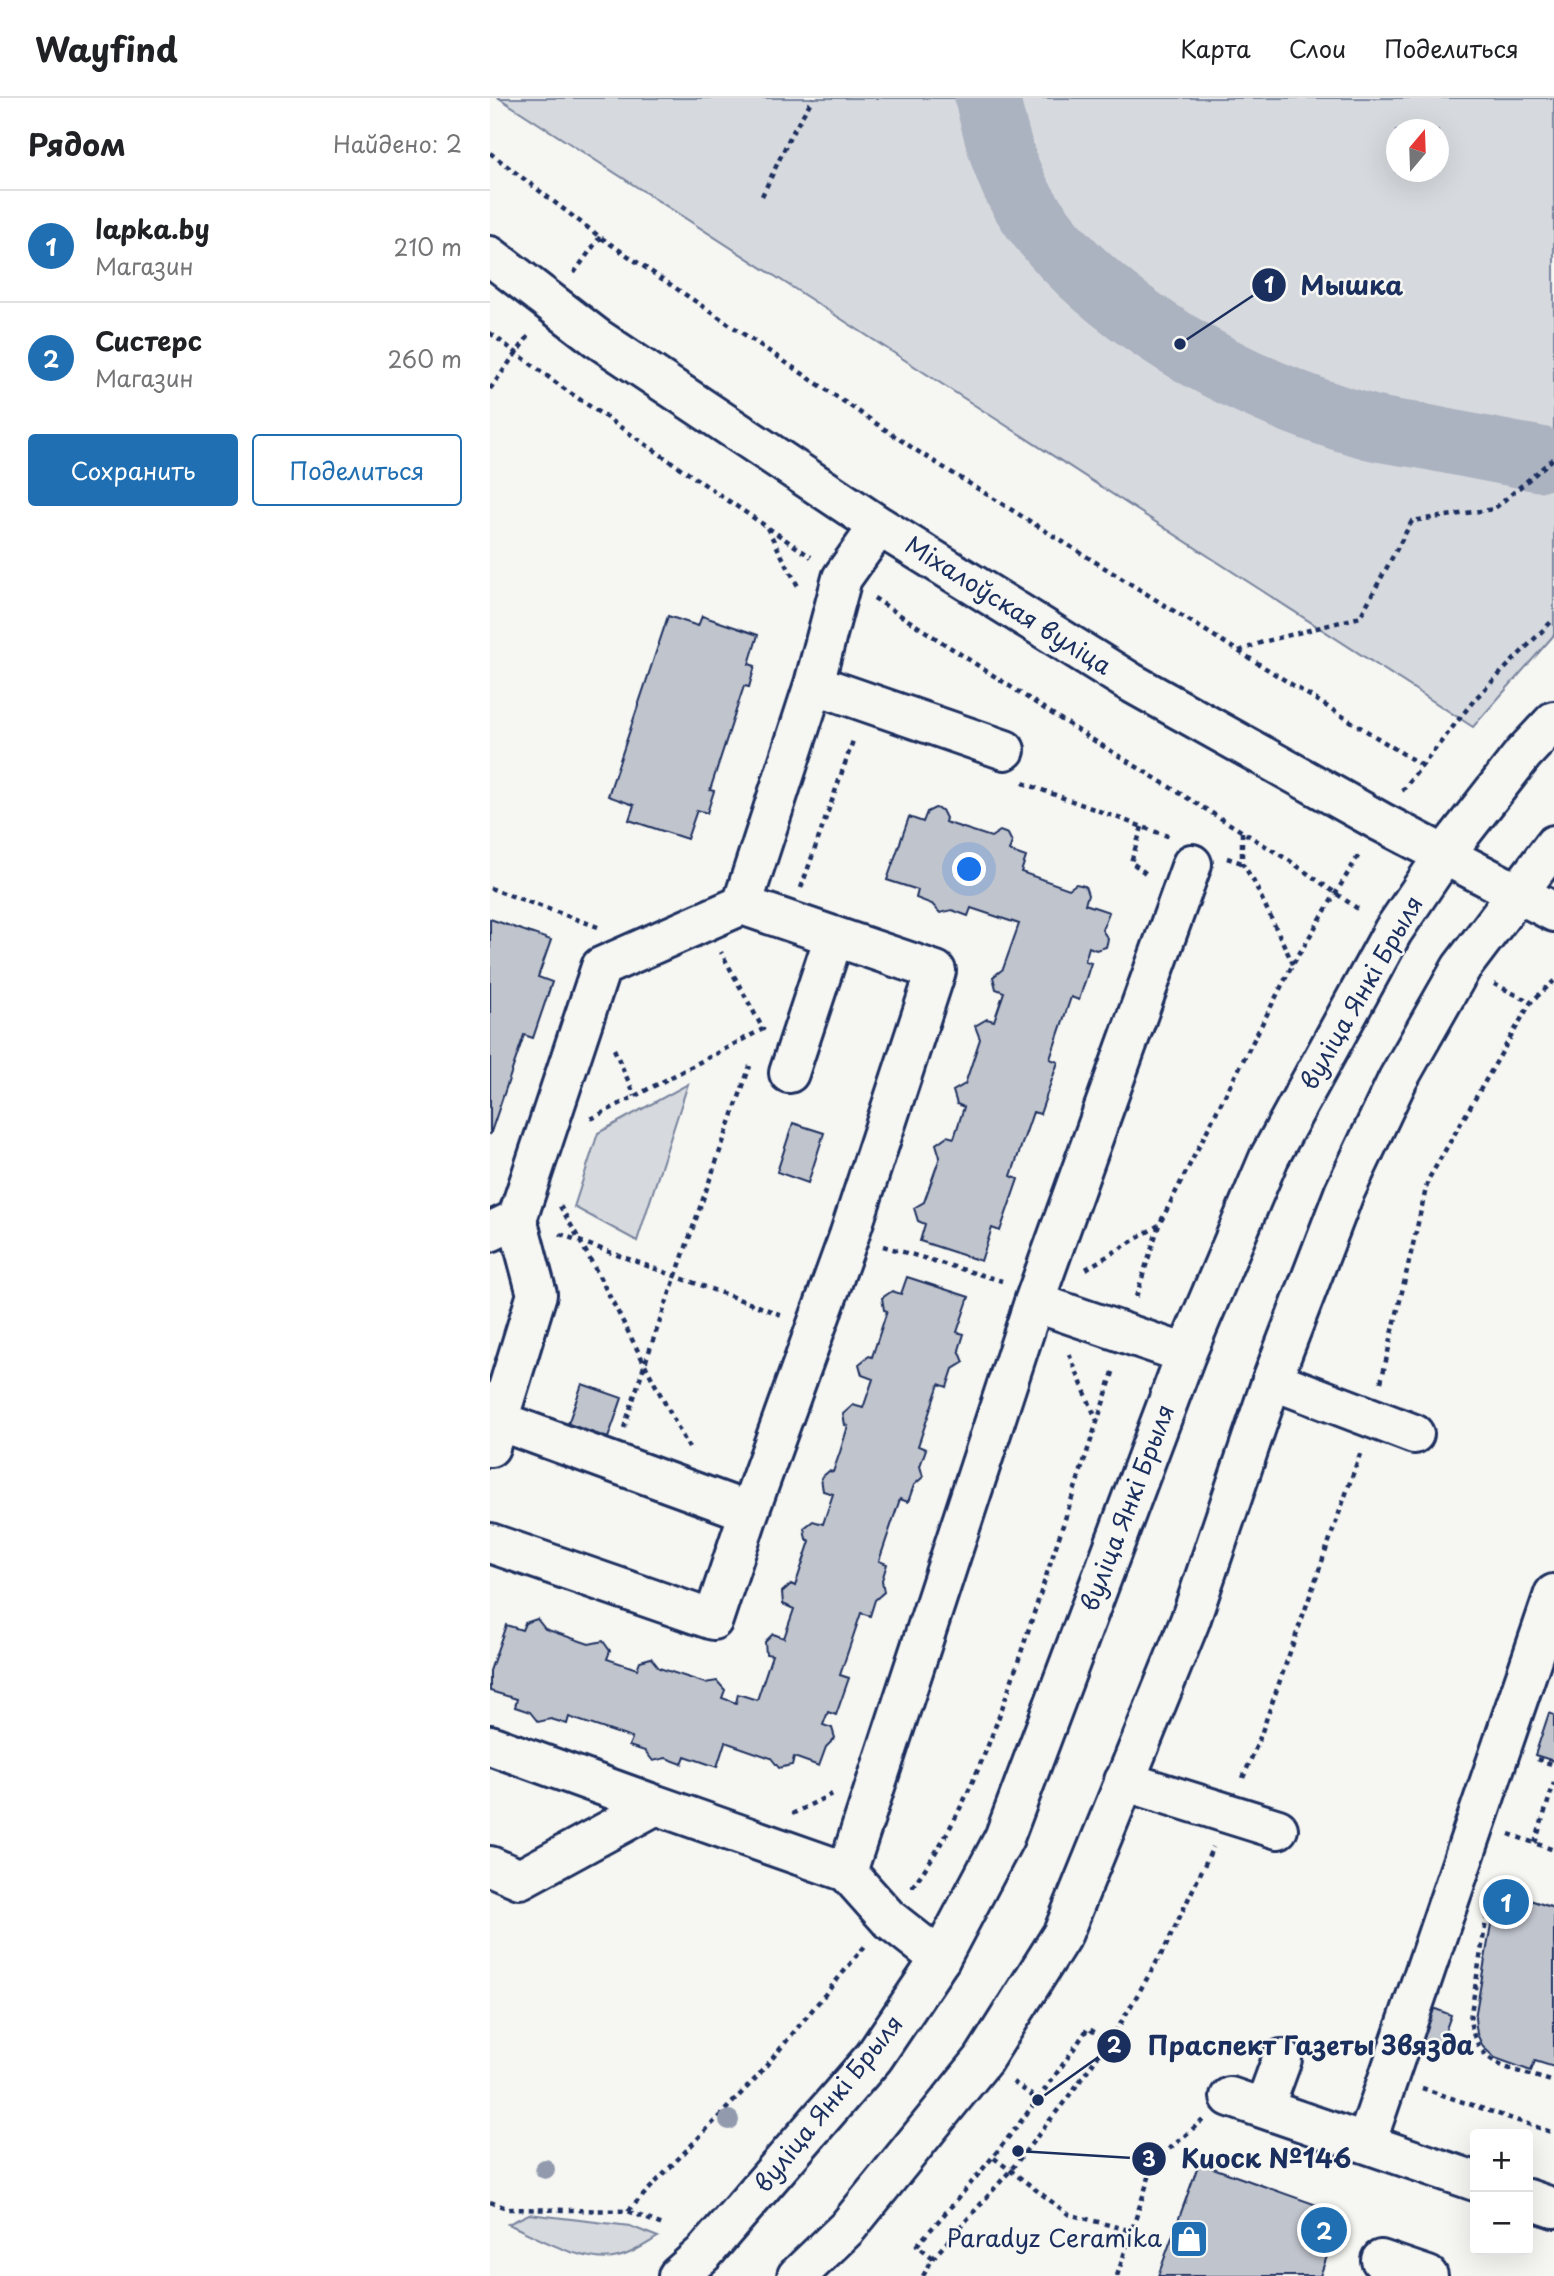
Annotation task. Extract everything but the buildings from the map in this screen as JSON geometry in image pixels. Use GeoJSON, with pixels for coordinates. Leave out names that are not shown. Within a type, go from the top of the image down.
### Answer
{"type":"FeatureCollection","features":[{"type":"Feature","properties":{"kind":"main road","name":"Міхалоўская вуліца"},"geometry":{"type":"LineString","coordinates":[[490,256],[597,338],[879,526],[1130,682],[1381,822],[1554,912]]}},
{"type":"Feature","properties":{"kind":"main road"},"geometry":{"type":"LineString","coordinates":[[742,905],[814,684],[842,578],[879,526]]}},
{"type":"Feature","properties":{"kind":"main road"},"geometry":{"type":"LineString","coordinates":[[814,684],[1009,765]]}},
{"type":"Feature","properties":{"kind":"main road","name":"вуліца Янкі Брыля"},"geometry":{"type":"LineString","coordinates":[[678,2276],[704,2253],[874,2057],[940,1959],[1004,1838],[1186,1354],[1269,1158],[1393,931],[1445,854],[1523,754],[1554,721]]}},
{"type":"Feature","properties":{"kind":"main road"},"geometry":{"type":"LineString","coordinates":[[797,2276],[846,2228],[983,2060],[1063,1933],[1190,1621],[1272,1380],[1344,1193],[1398,1079],[1461,968],[1554,845]]}},
{"type":"Feature","properties":{"kind":"main road"},"geometry":{"type":"LineString","coordinates":[[847,1872],[1034,1302],[1196,853]]}},
{"type":"Feature","properties":{"kind":"main road"},"geometry":{"type":"LineString","coordinates":[[490,1543],[713,1620],[732,1505],[816,1327],[936,971],[742,905],[601,967],[540,1154],[504,1226],[537,1294],[494,1434],[613,1462],[732,1505]]}},
{"type":"Feature","properties":{"kind":"main road"},"geometry":{"type":"LineString","coordinates":[[789,1073],[834,937]]}},
{"type":"Feature","properties":{"kind":"main road"},"geometry":{"type":"LineString","coordinates":[[1034,1302],[1186,1354]]}},
{"type":"Feature","properties":{"kind":"main road"},"geometry":{"type":"LineString","coordinates":[[1272,1380],[1414,1434]]}},
{"type":"Feature","properties":{"kind":"main road"},"geometry":{"type":"LineString","coordinates":[[1366,2143],[1554,1594]]}},
{"type":"Feature","properties":{"kind":"main road"},"geometry":{"type":"LineString","coordinates":[[490,1745],[847,1872],[888,1919],[940,1959]]}},
{"type":"Feature","properties":{"kind":"main road"},"geometry":{"type":"LineString","coordinates":[[1124,1781],[1278,1829]]}},
{"type":"Feature","properties":{"kind":"main road"},"geometry":{"type":"LineString","coordinates":[[490,1866],[520,1878],[656,1805]]}},
{"type":"Feature","properties":{"kind":"main road"},"geometry":{"type":"LineString","coordinates":[[1282,2059],[1247,2103],[1470,2179]]}},
{"type":"Feature","properties":{"kind":"main road"},"geometry":{"type":"LineString","coordinates":[[1533,2201],[1554,2208]]}},
{"type":"Feature","properties":{"kind":"main road"},"geometry":{"type":"LineString","coordinates":[[836,2276],[846,2228]]}},
{"type":"Feature","properties":{"kind":"main road"},"geometry":{"type":"LineString","coordinates":[[1381,2260],[1428,2276]]}},
{"type":"Feature","properties":{"kind":"path"},"geometry":{"type":"LineString","coordinates":[[762,196],[791,135],[813,98]]}},
{"type":"Feature","properties":{"kind":"path"},"geometry":{"type":"LineString","coordinates":[[490,153],[600,237],[914,449],[1421,765],[1475,699],[1554,619]]}},
{"type":"Feature","properties":{"kind":"path"},"geometry":{"type":"LineString","coordinates":[[490,334],[842,578],[1085,735],[1242,831],[1393,931]]}},
{"type":"Feature","properties":{"kind":"path"},"geometry":{"type":"LineString","coordinates":[[490,389],[516,353]]}},
{"type":"Feature","properties":{"kind":"path"},"geometry":{"type":"LineString","coordinates":[[1238,651],[1360,617],[1412,522],[1494,509],[1554,458]]}},
{"type":"Feature","properties":{"kind":"path"},"geometry":{"type":"LineString","coordinates":[[766,527],[804,596]]}},
{"type":"Feature","properties":{"kind":"path"},"geometry":{"type":"LineString","coordinates":[[789,922],[854,736]]}},
{"type":"Feature","properties":{"kind":"path"},"geometry":{"type":"LineString","coordinates":[[1009,765],[1196,853],[1242,863]]}},
{"type":"Feature","properties":{"kind":"path"},"geometry":{"type":"LineString","coordinates":[[1142,827],[1131,862],[1150,877]]}},
{"type":"Feature","properties":{"kind":"path"},"geometry":{"type":"LineString","coordinates":[[1242,831],[1242,863],[1253,880],[1293,964]]}},
{"type":"Feature","properties":{"kind":"path"},"geometry":{"type":"LineString","coordinates":[[490,888],[621,935],[626,958]]}},
{"type":"Feature","properties":{"kind":"path"},"geometry":{"type":"LineString","coordinates":[[705,922],[763,1029]]}},
{"type":"Feature","properties":{"kind":"path"},"geometry":{"type":"LineString","coordinates":[[1461,968],[1531,1002]]}},
{"type":"Feature","properties":{"kind":"path"},"geometry":{"type":"LineString","coordinates":[[923,2276],[933,2258],[1010,2171],[1109,2042],[1140,1994],[1191,1898],[1259,1740],[1372,1418],[1428,1180],[1531,1002],[1554,981]]}},
{"type":"Feature","properties":{"kind":"path"},"geometry":{"type":"LineString","coordinates":[[759,1042],[768,1016]]}},
{"type":"Feature","properties":{"kind":"path"},"geometry":{"type":"LineString","coordinates":[[732,1505],[644,1366],[540,1154],[763,1029]]}},
{"type":"Feature","properties":{"kind":"path"},"geometry":{"type":"LineString","coordinates":[[613,1462],[644,1366],[754,1055]]}},
{"type":"Feature","properties":{"kind":"path"},"geometry":{"type":"LineString","coordinates":[[504,1226],[580,1240],[676,1278],[816,1327]]}},
{"type":"Feature","properties":{"kind":"path"},"geometry":{"type":"LineString","coordinates":[[1535,1843],[1554,1783]]}},
{"type":"Feature","properties":{"kind":"path"},"geometry":{"type":"LineString","coordinates":[[789,1815],[844,1788]]}},
{"type":"Feature","properties":{"kind":"path"},"geometry":{"type":"LineString","coordinates":[[1476,1822],[1554,1850]]}},
{"type":"Feature","properties":{"kind":"path"},"geometry":{"type":"LineString","coordinates":[[1488,1938],[1490,1915],[1487,1914],[1470,2019],[1473,2036],[1480,2051],[1493,2062],[1554,2082]]}},
{"type":"Feature","properties":{"kind":"path"},"geometry":{"type":"LineString","coordinates":[[628,2211],[756,2078],[888,1919]]}},
{"type":"Feature","properties":{"kind":"path"},"geometry":{"type":"LineString","coordinates":[[933,2258],[918,2245],[1024,2120],[1088,2028],[1109,2042]]}},
{"type":"Feature","properties":{"kind":"path"},"geometry":{"type":"LineString","coordinates":[[1388,2076],[1554,2133]]}},
{"type":"Feature","properties":{"kind":"path"},"geometry":{"type":"LineString","coordinates":[[1117,2276],[1154,2162],[1247,2103]]}},
{"type":"Feature","properties":{"kind":"path"},"geometry":{"type":"LineString","coordinates":[[994,2158],[1068,2214],[1132,2231]]}},
{"type":"Feature","properties":{"kind":"path"},"geometry":{"type":"LineString","coordinates":[[490,2202],[509,2209],[628,2211],[665,2226]]}},
{"type":"Feature","properties":{"kind":"shaded area"},"geometry":{"type":"Polygon","coordinates":[[[499,98],[1554,98],[1554,635],[1473,727],[499,98]]]}},
{"type":"Feature","properties":{"kind":"shaded area"},"geometry":{"type":"Polygon","coordinates":[[[688,1084],[637,1241],[574,1207],[598,1133],[688,1084]]]}},
{"type":"Feature","properties":{"kind":"shaded area"},"geometry":{"type":"Polygon","coordinates":[[[529,2214],[630,2226],[658,2237],[623,2256],[605,2259],[592,2257],[562,2249],[508,2224],[529,2214]]]}},
{"type":"Feature","properties":{"kind":"waterway"},"geometry":{"type":"LineString","coordinates":[[987,98],[1001,152],[1011,178],[1024,203],[1053,242],[1088,278],[1129,312],[1174,342],[1269,391],[1363,425],[1540,459]]}},
{"type":"Feature","properties":{"kind":"place","name":"Мышка"},"geometry":{"type":"Point","coordinates":[1180,344]}},
{"type":"Feature","properties":{"kind":"place","name":"lapka.by"},"geometry":{"type":"Point","coordinates":[1506,1902]}},
{"type":"Feature","properties":{"kind":"place","name":"Праспект Газеты Звязда"},"geometry":{"type":"Point","coordinates":[1038,2100]}},
{"type":"Feature","properties":{"kind":"place","name":"Киоск №146"},"geometry":{"type":"Point","coordinates":[1018,2151]}},
{"type":"Feature","properties":{"kind":"place","name":"Систерс"},"geometry":{"type":"Point","coordinates":[1324,2230]}},
{"type":"Feature","properties":{"kind":"place","name":"Paradyz Ceramika"},"geometry":{"type":"Point","coordinates":[1189,2239]}}]}
